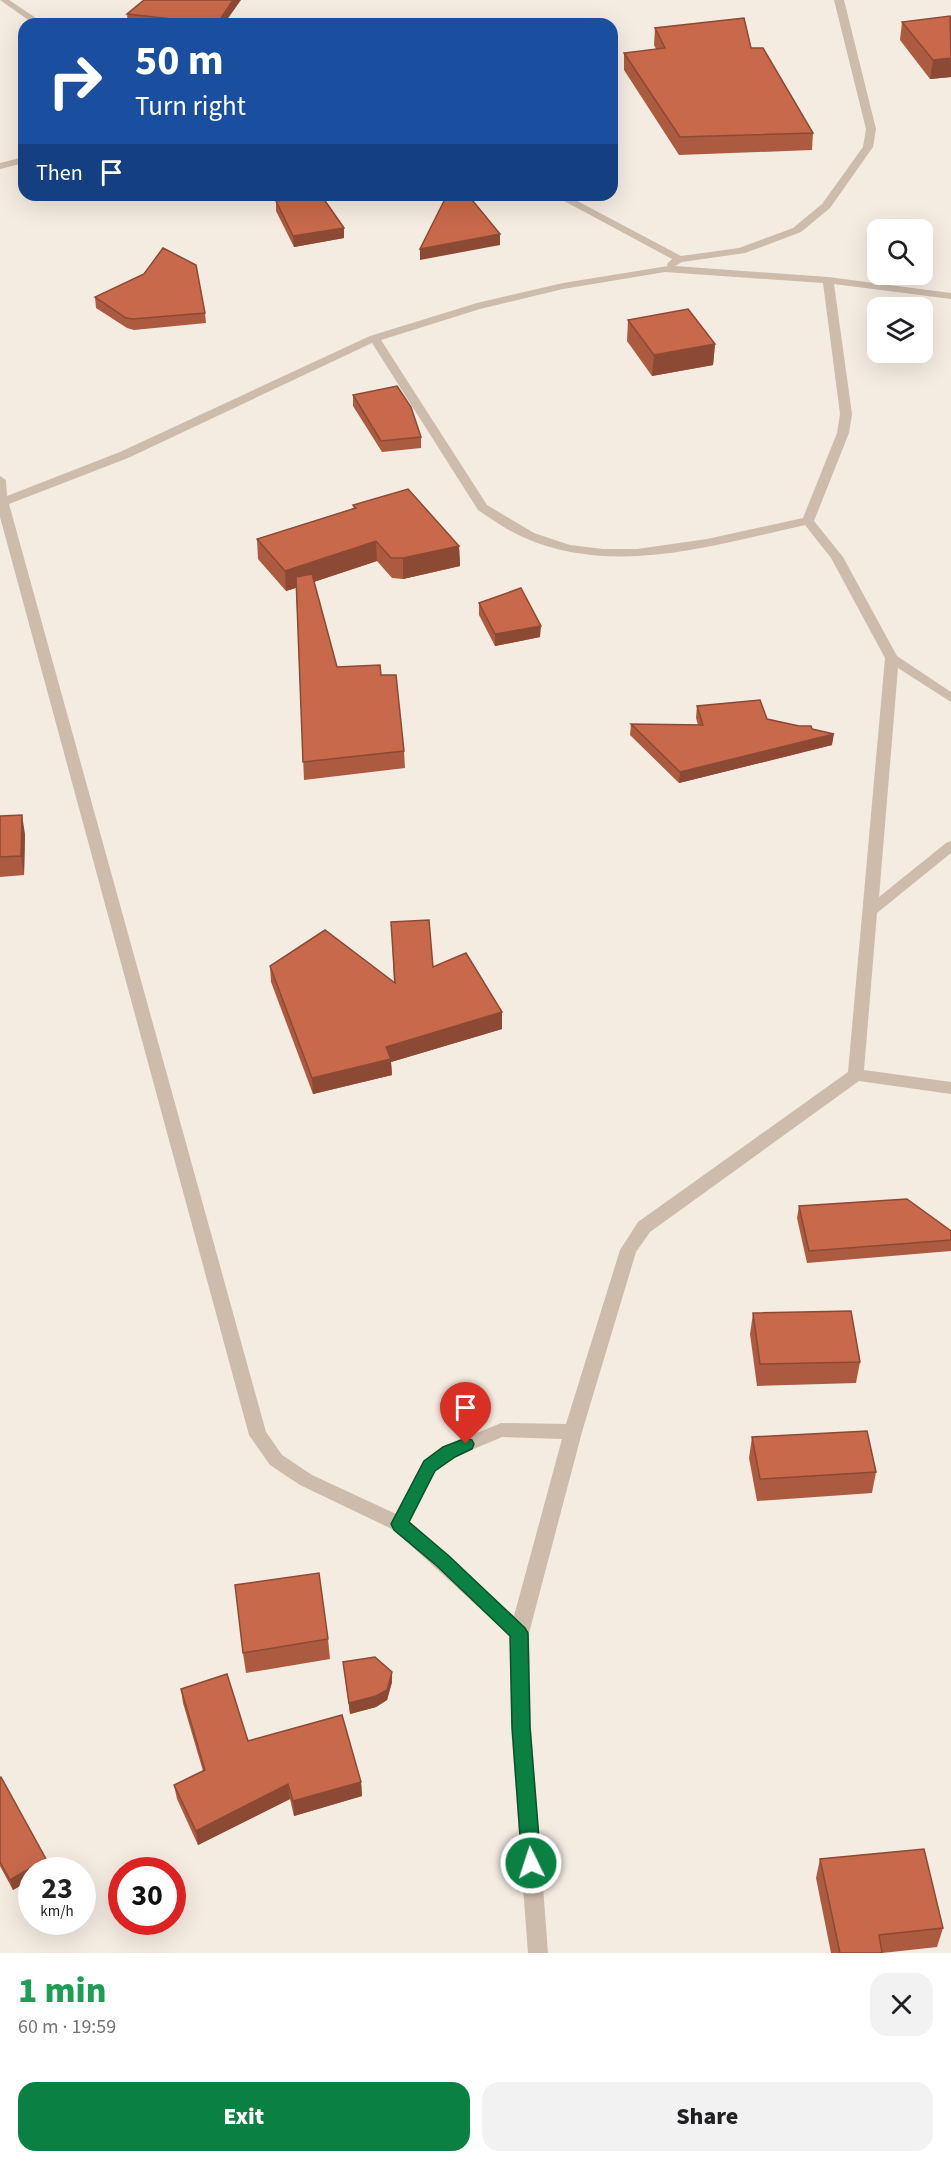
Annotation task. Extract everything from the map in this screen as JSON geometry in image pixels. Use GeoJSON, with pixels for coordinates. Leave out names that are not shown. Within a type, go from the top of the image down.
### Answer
{"type":"FeatureCollection","features":[{"type":"Feature","properties":{"kind":"street"},"geometry":{"type":"LineString","coordinates":[[3,0],[31,18]]}},
{"type":"Feature","properties":{"kind":"street"},"geometry":{"type":"LineString","coordinates":[[665,269],[679,259],[741,251],[797,230],[826,206],[868,147],[871,129],[839,0]]}},
{"type":"Feature","properties":{"kind":"street"},"geometry":{"type":"LineString","coordinates":[[0,166],[18,162]]}},
{"type":"Feature","properties":{"kind":"street"},"geometry":{"type":"LineString","coordinates":[[569,201],[679,259]]}},
{"type":"Feature","properties":{"kind":"street"},"geometry":{"type":"LineString","coordinates":[[1,502],[124,455],[374,338],[477,306],[563,286],[665,269],[828,280],[951,296]]}},
{"type":"Feature","properties":{"kind":"street"},"geometry":{"type":"LineString","coordinates":[[808,521],[843,433],[846,414],[828,280]]}},
{"type":"Feature","properties":{"kind":"street"},"geometry":{"type":"LineString","coordinates":[[374,338],[482,507],[508,525],[538,540],[611,554],[648,553],[808,521]]}},
{"type":"Feature","properties":{"kind":"street"},"geometry":{"type":"LineString","coordinates":[[0,480],[1,502],[258,1435],[276,1460],[306,1480],[400,1524],[519,1633]]}},
{"type":"Feature","properties":{"kind":"street"},"geometry":{"type":"LineString","coordinates":[[808,521],[837,557],[892,658],[951,698]]}},
{"type":"Feature","properties":{"kind":"street"},"geometry":{"type":"LineString","coordinates":[[856,1075],[892,658]]}},
{"type":"Feature","properties":{"kind":"street"},"geometry":{"type":"LineString","coordinates":[[872,910],[951,846]]}},
{"type":"Feature","properties":{"kind":"street"},"geometry":{"type":"LineString","coordinates":[[538,1953],[521,1727],[519,1633],[573,1432],[628,1250],[644,1227],[856,1075],[951,1088]]}},
{"type":"Feature","properties":{"kind":"street"},"geometry":{"type":"LineString","coordinates":[[400,1524],[429,1466],[449,1452],[501,1430],[573,1432]]}},
{"type":"Feature","properties":{"kind":"building"},"geometry":{"type":"Polygon","coordinates":[[[144,0],[233,0],[221,18],[163,18],[127,14],[144,0]]]}},
{"type":"Feature","properties":{"kind":"building"},"geometry":{"type":"Polygon","coordinates":[[[950,16],[951,58],[933,60],[902,22],[950,16]]]}},
{"type":"Feature","properties":{"kind":"building"},"geometry":{"type":"Polygon","coordinates":[[[744,18],[751,48],[763,48],[813,133],[680,137],[624,53],[665,48],[655,28],[744,18]]]}},
{"type":"Feature","properties":{"kind":"building"},"geometry":{"type":"Polygon","coordinates":[[[276,201],[325,201],[344,228],[293,236],[276,201]]]}},
{"type":"Feature","properties":{"kind":"building"},"geometry":{"type":"Polygon","coordinates":[[[444,201],[473,201],[500,234],[420,249],[444,201]]]}},
{"type":"Feature","properties":{"kind":"building"},"geometry":{"type":"Polygon","coordinates":[[[163,248],[196,265],[205,313],[126,318],[95,297],[144,274],[163,248]]]}},
{"type":"Feature","properties":{"kind":"building"},"geometry":{"type":"Polygon","coordinates":[[[688,309],[715,344],[654,355],[628,320],[688,309]]]}},
{"type":"Feature","properties":{"kind":"building"},"geometry":{"type":"Polygon","coordinates":[[[397,386],[411,407],[421,437],[381,441],[353,395],[397,386]]]}},
{"type":"Feature","properties":{"kind":"building"},"geometry":{"type":"Polygon","coordinates":[[[408,489],[459,546],[403,558],[391,558],[376,541],[285,571],[257,539],[356,508],[353,505],[408,489]]]}},
{"type":"Feature","properties":{"kind":"building"},"geometry":{"type":"Polygon","coordinates":[[[312,574],[337,667],[380,665],[381,675],[396,675],[404,751],[303,762],[296,577],[312,574]]]}},
{"type":"Feature","properties":{"kind":"building"},"geometry":{"type":"Polygon","coordinates":[[[521,588],[541,626],[495,634],[479,603],[521,588]]]}},
{"type":"Feature","properties":{"kind":"building"},"geometry":{"type":"Polygon","coordinates":[[[760,700],[767,719],[799,726],[811,726],[812,729],[834,734],[680,772],[631,724],[703,725],[697,706],[760,700]]]}},
{"type":"Feature","properties":{"kind":"building"},"geometry":{"type":"Polygon","coordinates":[[[22,815],[21,856],[0,857],[0,816],[22,815]]]}},
{"type":"Feature","properties":{"kind":"building"},"geometry":{"type":"Polygon","coordinates":[[[429,920],[433,967],[466,953],[502,1012],[386,1047],[391,1059],[312,1078],[270,966],[325,930],[395,983],[391,922],[429,920]]]}},
{"type":"Feature","properties":{"kind":"building"},"geometry":{"type":"Polygon","coordinates":[[[907,1199],[951,1231],[951,1240],[809,1251],[799,1206],[907,1199]]]}},
{"type":"Feature","properties":{"kind":"building"},"geometry":{"type":"Polygon","coordinates":[[[851,1311],[860,1362],[760,1364],[753,1313],[851,1311]]]}},
{"type":"Feature","properties":{"kind":"building"},"geometry":{"type":"Polygon","coordinates":[[[867,1431],[876,1472],[760,1479],[752,1437],[867,1431]]]}},
{"type":"Feature","properties":{"kind":"building"},"geometry":{"type":"Polygon","coordinates":[[[319,1573],[328,1639],[243,1653],[235,1585],[319,1573]]]}},
{"type":"Feature","properties":{"kind":"building"},"geometry":{"type":"Polygon","coordinates":[[[375,1657],[392,1672],[387,1690],[376,1696],[349,1703],[343,1662],[375,1657]]]}},
{"type":"Feature","properties":{"kind":"building"},"geometry":{"type":"Polygon","coordinates":[[[227,1674],[248,1741],[342,1715],[361,1782],[293,1801],[288,1784],[196,1831],[174,1785],[205,1770],[181,1689],[227,1674]]]}},
{"type":"Feature","properties":{"kind":"building"},"geometry":{"type":"Polygon","coordinates":[[[0,1778],[45,1857],[18,1857],[18,1875],[10,1880],[0,1862],[0,1778]]]}},
{"type":"Feature","properties":{"kind":"building"},"geometry":{"type":"Polygon","coordinates":[[[924,1849],[943,1928],[879,1935],[882,1953],[840,1953],[820,1859],[924,1849]]]}},
{"type":"Feature","properties":{"kind":"route"},"geometry":{"type":"LineString","coordinates":[[466,1444],[449,1452],[429,1466],[400,1524],[519,1633],[521,1727],[531,1863]]}}]}
